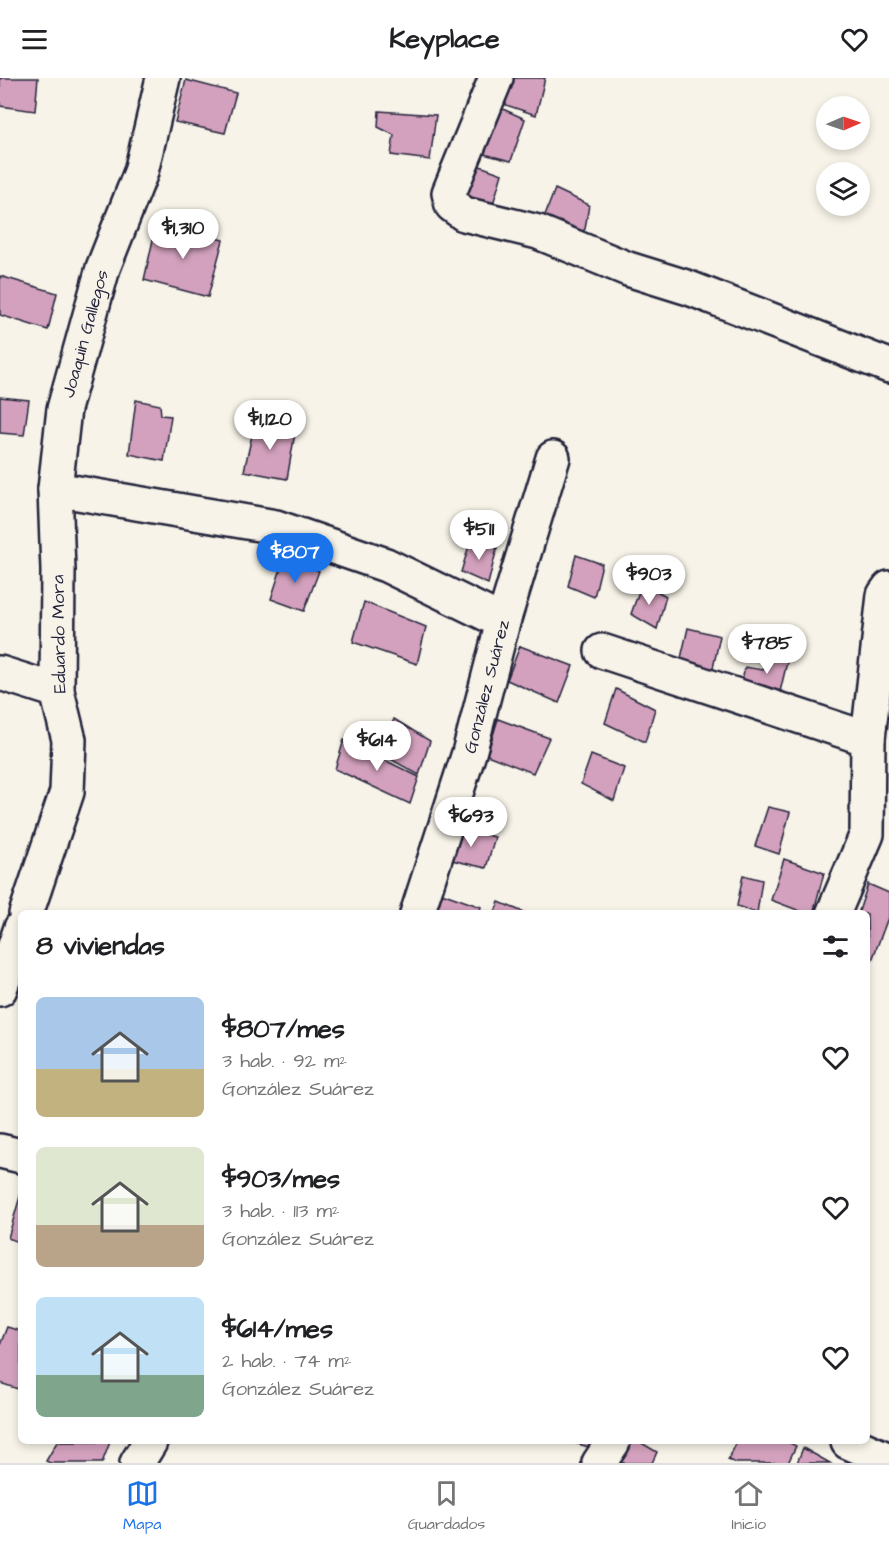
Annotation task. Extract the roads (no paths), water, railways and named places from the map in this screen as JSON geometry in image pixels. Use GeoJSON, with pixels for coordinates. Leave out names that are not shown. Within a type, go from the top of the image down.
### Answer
{"type":"FeatureCollection","features":[{"type":"Feature","properties":{"kind":"street","name":"Joaquin Gallegos"},"geometry":{"type":"LineString","coordinates":[[55,489],[64,409],[103,268],[141,172],[163,78]]}},
{"type":"Feature","properties":{"kind":"street"},"geometry":{"type":"LineString","coordinates":[[496,78],[449,194],[452,205],[464,214],[538,232],[628,269],[689,288],[889,366]]}},
{"type":"Feature","properties":{"kind":"street","name":"González Suárez"},"geometry":{"type":"LineString","coordinates":[[418,910],[469,753],[502,622],[553,458]]}},
{"type":"Feature","properties":{"kind":"street"},"geometry":{"type":"LineString","coordinates":[[55,489],[276,527],[386,566],[502,622]]}},
{"type":"Feature","properties":{"kind":"street","name":"Eduardo Mora"},"geometry":{"type":"LineString","coordinates":[[27,910],[68,792],[69,740],[57,692],[58,570],[55,489]]}},
{"type":"Feature","properties":{"kind":"street"},"geometry":{"type":"LineString","coordinates":[[835,910],[878,835],[868,739],[884,595],[889,588]]}},
{"type":"Feature","properties":{"kind":"street"},"geometry":{"type":"LineString","coordinates":[[602,651],[868,739]]}},
{"type":"Feature","properties":{"kind":"street"},"geometry":{"type":"LineString","coordinates":[[0,673],[57,692]]}},
{"type":"Feature","properties":{"kind":"street"},"geometry":{"type":"LineString","coordinates":[[0,989],[18,937]]}},
{"type":"Feature","properties":{"kind":"street"},"geometry":{"type":"LineString","coordinates":[[0,1151],[18,1155]]}},
{"type":"Feature","properties":{"kind":"street"},"geometry":{"type":"LineString","coordinates":[[137,1463],[149,1444]]}},
{"type":"Feature","properties":{"kind":"street"},"geometry":{"type":"LineString","coordinates":[[599,1463],[612,1444]]}},
{"type":"Feature","properties":{"kind":"street"},"geometry":{"type":"LineString","coordinates":[[853,1444],[889,1460]]}}]}
